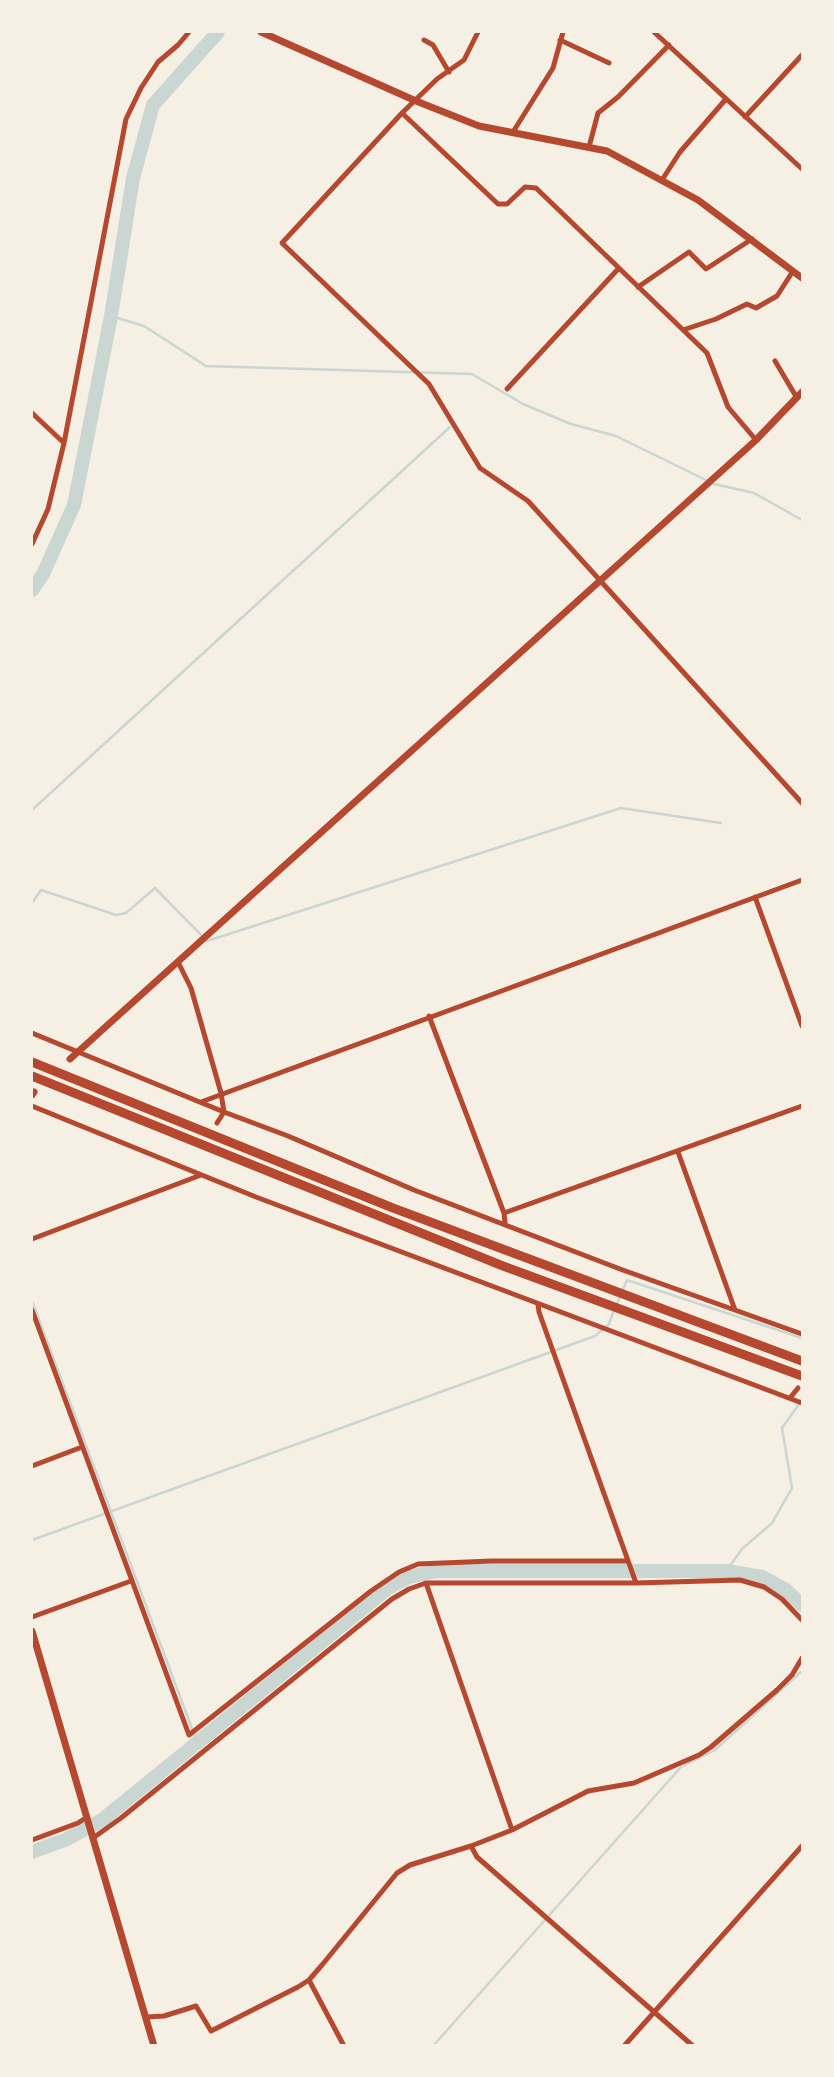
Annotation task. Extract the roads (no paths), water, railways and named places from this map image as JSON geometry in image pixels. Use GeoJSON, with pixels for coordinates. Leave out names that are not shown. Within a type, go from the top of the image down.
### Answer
{"type":"FeatureCollection","features":[{"type":"Feature","properties":{"kind":"highway"},"geometry":{"type":"LineString","coordinates":[[32,1062],[405,1213],[803,1361]]}},
{"type":"Feature","properties":{"kind":"highway"},"geometry":{"type":"LineString","coordinates":[[32,1076],[503,1266],[803,1376]]}},
{"type":"Feature","properties":{"kind":"main road"},"geometry":{"type":"LineString","coordinates":[[261,32],[415,101],[479,126],[607,151],[663,180],[719,215],[803,278]]}},
{"type":"Feature","properties":{"kind":"main road"},"geometry":{"type":"LineString","coordinates":[[69,1059],[756,440],[800,395]]}},
{"type":"Feature","properties":{"kind":"main road"},"geometry":{"type":"LineString","coordinates":[[32,1631],[153,2046]]}},
{"type":"Feature","properties":{"kind":"street"},"geometry":{"type":"LineString","coordinates":[[32,544],[48,509],[64,443],[126,118],[158,62],[189,32]]}},
{"type":"Feature","properties":{"kind":"street"},"geometry":{"type":"LineString","coordinates":[[478,32],[464,61],[438,79],[402,113],[282,243],[429,384],[480,468],[527,501],[803,803]]}},
{"type":"Feature","properties":{"kind":"street"},"geometry":{"type":"LineString","coordinates":[[513,132],[553,68],[563,32]]}},
{"type":"Feature","properties":{"kind":"street"},"geometry":{"type":"LineString","coordinates":[[654,32],[803,169]]}},
{"type":"Feature","properties":{"kind":"street"},"geometry":{"type":"LineString","coordinates":[[425,40],[433,45],[449,72]]}},
{"type":"Feature","properties":{"kind":"street"},"geometry":{"type":"LineString","coordinates":[[561,40],[609,63]]}},
{"type":"Feature","properties":{"kind":"street"},"geometry":{"type":"LineString","coordinates":[[589,147],[598,113],[618,97],[669,45]]}},
{"type":"Feature","properties":{"kind":"street"},"geometry":{"type":"LineString","coordinates":[[745,117],[803,55]]}},
{"type":"Feature","properties":{"kind":"street"},"geometry":{"type":"LineString","coordinates":[[663,180],[680,152],[726,99]]}},
{"type":"Feature","properties":{"kind":"street"},"geometry":{"type":"LineString","coordinates":[[402,113],[498,204],[507,204],[525,187],[536,188],[707,353],[729,407],[756,440]]}},
{"type":"Feature","properties":{"kind":"street"},"geometry":{"type":"LineString","coordinates":[[638,287],[689,252],[706,269],[752,239]]}},
{"type":"Feature","properties":{"kind":"street"},"geometry":{"type":"LineString","coordinates":[[507,390],[619,268]]}},
{"type":"Feature","properties":{"kind":"street"},"geometry":{"type":"LineString","coordinates":[[683,330],[716,319],[747,304],[756,308],[777,296],[793,271]]}},
{"type":"Feature","properties":{"kind":"street"},"geometry":{"type":"LineString","coordinates":[[775,361],[800,395]]}},
{"type":"Feature","properties":{"kind":"street"},"geometry":{"type":"LineString","coordinates":[[33,418],[64,443]]}},
{"type":"Feature","properties":{"kind":"street"},"geometry":{"type":"LineString","coordinates":[[796,796],[803,790]]}},
{"type":"Feature","properties":{"kind":"street"},"geometry":{"type":"LineString","coordinates":[[201,1102],[803,880]]}},
{"type":"Feature","properties":{"kind":"street"},"geometry":{"type":"LineString","coordinates":[[755,897],[803,1026]]}},
{"type":"Feature","properties":{"kind":"street"},"geometry":{"type":"LineString","coordinates":[[178,962],[191,988],[221,1093],[223,1112],[218,1123]]}},
{"type":"Feature","properties":{"kind":"street"},"geometry":{"type":"LineString","coordinates":[[429,1016],[504,1213],[505,1223]]}},
{"type":"Feature","properties":{"kind":"street"},"geometry":{"type":"LineString","coordinates":[[32,1033],[414,1190],[620,1269],[803,1334]]}},
{"type":"Feature","properties":{"kind":"street"},"geometry":{"type":"LineString","coordinates":[[32,1106],[391,1249],[803,1403]]}},
{"type":"Feature","properties":{"kind":"street"},"geometry":{"type":"LineString","coordinates":[[504,1213],[803,1107]]}},
{"type":"Feature","properties":{"kind":"street"},"geometry":{"type":"LineString","coordinates":[[678,1152],[735,1310]]}},
{"type":"Feature","properties":{"kind":"street"},"geometry":{"type":"LineString","coordinates":[[192,1171],[195,1161]]}},
{"type":"Feature","properties":{"kind":"street"},"geometry":{"type":"LineString","coordinates":[[32,1239],[201,1175]]}},
{"type":"Feature","properties":{"kind":"street"},"geometry":{"type":"LineString","coordinates":[[411,1199],[414,1190]]}},
{"type":"Feature","properties":{"kind":"street"},"geometry":{"type":"LineString","coordinates":[[391,1249],[394,1239]]}},
{"type":"Feature","properties":{"kind":"street"},"geometry":{"type":"LineString","coordinates":[[617,1277],[620,1269]]}},
{"type":"Feature","properties":{"kind":"street"},"geometry":{"type":"LineString","coordinates":[[538,1304],[538,1312],[636,1583]]}},
{"type":"Feature","properties":{"kind":"street"},"geometry":{"type":"LineString","coordinates":[[32,1310],[189,1735],[379,1586],[418,1564],[478,1561],[628,1561]]}},
{"type":"Feature","properties":{"kind":"street"},"geometry":{"type":"LineString","coordinates":[[600,1327],[603,1319]]}},
{"type":"Feature","properties":{"kind":"street"},"geometry":{"type":"LineString","coordinates":[[790,1398],[798,1388]]}},
{"type":"Feature","properties":{"kind":"street"},"geometry":{"type":"LineString","coordinates":[[32,1466],[82,1447]]}},
{"type":"Feature","properties":{"kind":"street"},"geometry":{"type":"LineString","coordinates":[[92,1836],[121,1818],[392,1599],[426,1583],[740,1580],[764,1587],[782,1599],[803,1620]]}},
{"type":"Feature","properties":{"kind":"street"},"geometry":{"type":"LineString","coordinates":[[32,1617],[131,1581]]}},
{"type":"Feature","properties":{"kind":"street"},"geometry":{"type":"LineString","coordinates":[[426,1583],[512,1830]]}},
{"type":"Feature","properties":{"kind":"street"},"geometry":{"type":"LineString","coordinates":[[146,2017],[164,2016],[196,2006],[211,2031],[309,1980],[397,1873],[410,1865],[512,1830],[588,1791],[634,1783],[699,1755],[777,1690],[792,1675],[803,1658]]}},
{"type":"Feature","properties":{"kind":"street"},"geometry":{"type":"LineString","coordinates":[[32,1840],[87,1819]]}},
{"type":"Feature","properties":{"kind":"street"},"geometry":{"type":"LineString","coordinates":[[471,1846],[477,1857],[692,2046]]}},
{"type":"Feature","properties":{"kind":"street"},"geometry":{"type":"LineString","coordinates":[[624,2046],[803,1846]]}},
{"type":"Feature","properties":{"kind":"street"},"geometry":{"type":"LineString","coordinates":[[309,1980],[344,2046]]}},
{"type":"Feature","properties":{"kind":"waterway"},"geometry":{"type":"LineString","coordinates":[[32,590],[43,574],[74,505],[111,316],[133,178],[153,105],[218,32]]}},
{"type":"Feature","properties":{"kind":"waterway"},"geometry":{"type":"LineString","coordinates":[[111,316],[144,326],[206,366],[472,374],[523,404],[571,424],[616,436],[714,484],[754,493],[802,520]]}},
{"type":"Feature","properties":{"kind":"waterway"},"geometry":{"type":"LineString","coordinates":[[32,810],[450,427]]}},
{"type":"Feature","properties":{"kind":"waterway"},"geometry":{"type":"LineString","coordinates":[[32,903],[41,890],[116,915],[126,913],[155,888],[207,941],[621,808],[721,823]]}},
{"type":"Feature","properties":{"kind":"waterway"},"geometry":{"type":"LineString","coordinates":[[617,1304],[627,1280],[802,1338]]}},
{"type":"Feature","properties":{"kind":"waterway"},"geometry":{"type":"LineString","coordinates":[[32,1301],[197,1742]]}},
{"type":"Feature","properties":{"kind":"waterway"},"geometry":{"type":"LineString","coordinates":[[32,1540],[595,1336],[609,1324],[614,1310]]}},
{"type":"Feature","properties":{"kind":"waterway"},"geometry":{"type":"LineString","coordinates":[[726,1571],[742,1549],[772,1523],[792,1488],[782,1428],[802,1400]]}},
{"type":"Feature","properties":{"kind":"waterway"},"geometry":{"type":"LineString","coordinates":[[32,1852],[65,1840],[102,1820],[388,1588],[409,1577],[438,1571],[726,1571],[762,1577],[786,1590],[802,1605]]}},
{"type":"Feature","properties":{"kind":"waterway"},"geometry":{"type":"LineString","coordinates":[[433,2046],[681,1767],[715,1750],[802,1671]]}}]}
